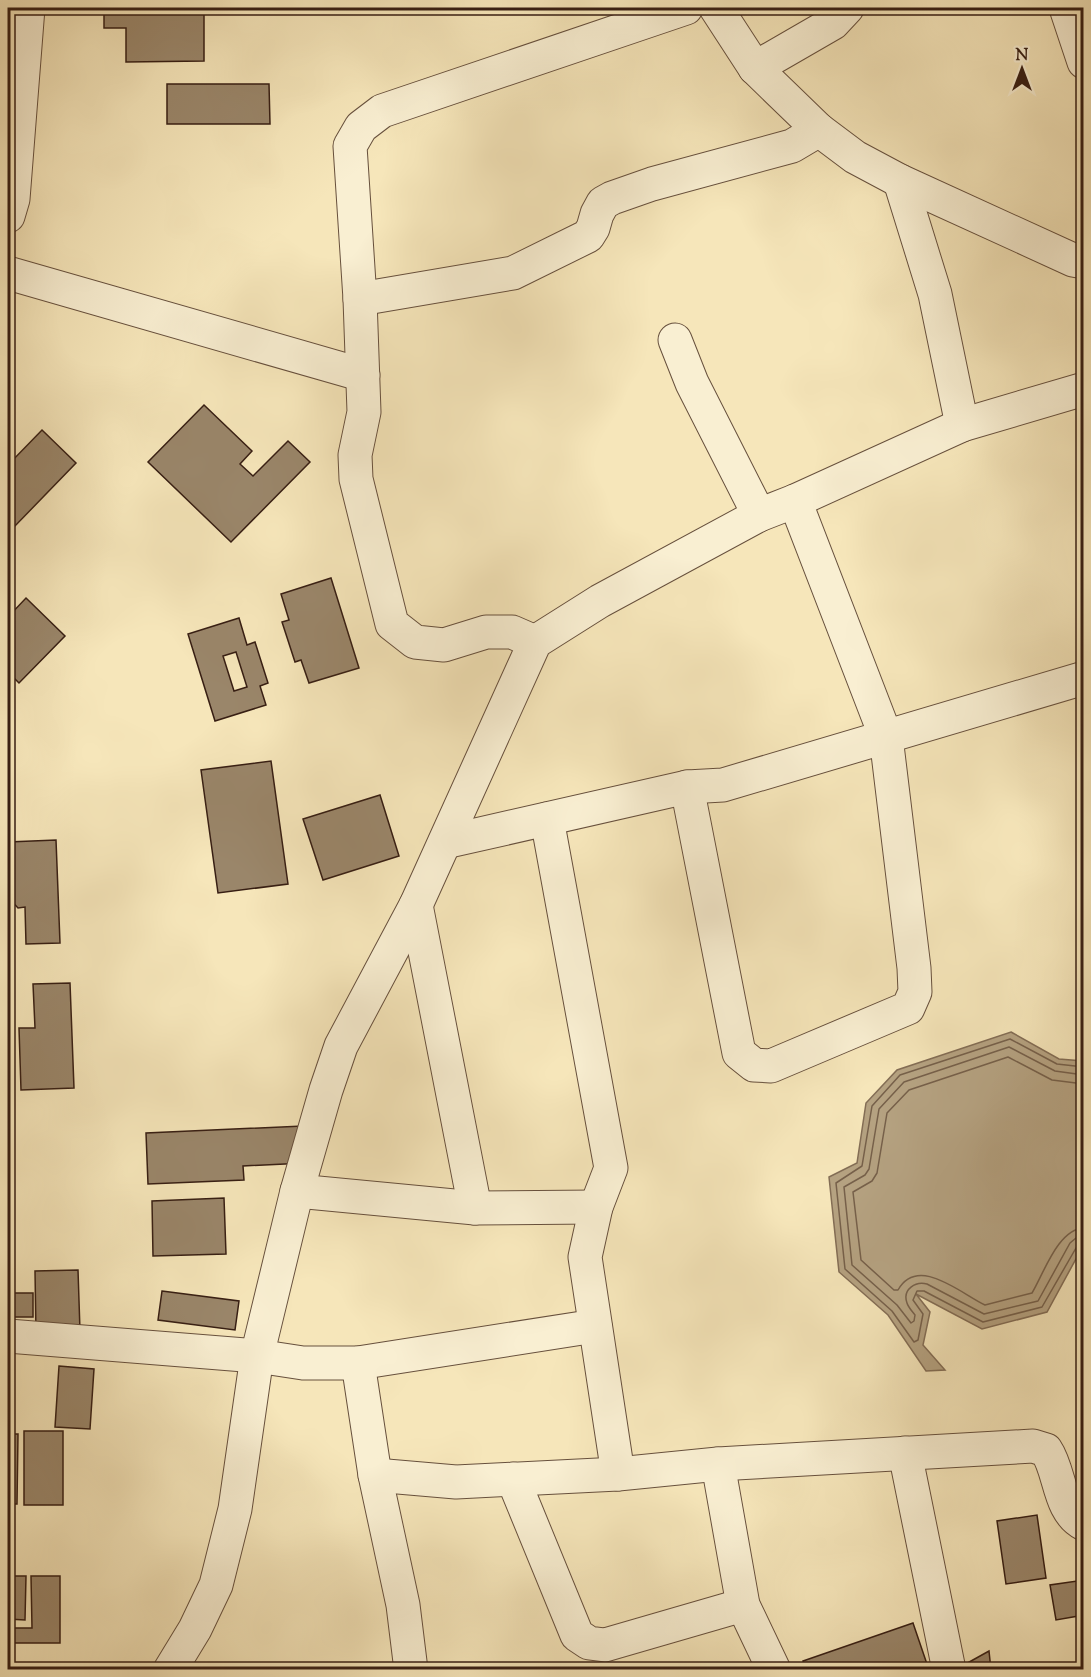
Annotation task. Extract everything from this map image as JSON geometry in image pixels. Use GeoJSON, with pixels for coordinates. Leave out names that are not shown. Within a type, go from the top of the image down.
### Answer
{"type":"FeatureCollection","features":[{"type":"Feature","properties":{"kind":"street"},"geometry":{"type":"LineString","coordinates":[[8,216],[13,199],[28,8]]}},
{"type":"Feature","properties":{"kind":"street"},"geometry":{"type":"LineString","coordinates":[[535,642],[512,632],[486,632],[444,645],[415,642],[392,624],[356,479],[355,455],[364,412],[360,299],[350,146],[361,127],[382,111],[686,8]]}},
{"type":"Feature","properties":{"kind":"street"},"geometry":{"type":"LineString","coordinates":[[716,8],[755,68],[819,130],[855,157],[900,182],[1073,260],[1083,262]]}},
{"type":"Feature","properties":{"kind":"street"},"geometry":{"type":"LineString","coordinates":[[755,68],[833,23],[847,8]]}},
{"type":"Feature","properties":{"kind":"street"},"geometry":{"type":"LineString","coordinates":[[1066,8],[1083,62]]}},
{"type":"Feature","properties":{"kind":"street"},"geometry":{"type":"LineString","coordinates":[[360,299],[513,273],[588,236],[594,228],[597,214],[603,203],[612,198],[652,184],[792,146],[819,130]]}},
{"type":"Feature","properties":{"kind":"street"},"geometry":{"type":"LineString","coordinates":[[900,182],[935,294],[962,425]]}},
{"type":"Feature","properties":{"kind":"street"},"geometry":{"type":"LineString","coordinates":[[8,273],[363,375]]}},
{"type":"Feature","properties":{"kind":"street"},"geometry":{"type":"LineString","coordinates":[[675,340],[692,383],[759,515]]}},
{"type":"Feature","properties":{"kind":"street"},"geometry":{"type":"LineString","coordinates":[[170,1670],[195,1629],[216,1585],[235,1509],[257,1356],[297,1191],[341,1046],[416,905],[535,642],[600,602],[759,515],[962,425],[1083,390]]}},
{"type":"Feature","properties":{"kind":"street"},"geometry":{"type":"LineString","coordinates":[[687,787],[739,1053],[754,1065],[771,1066],[908,1008],[915,993],[886,737],[795,501]]}},
{"type":"Feature","properties":{"kind":"street"},"geometry":{"type":"LineString","coordinates":[[445,842],[687,787],[723,785],[1083,678]]}},
{"type":"Feature","properties":{"kind":"street"},"geometry":{"type":"LineString","coordinates":[[547,819],[611,1168],[596,1207],[585,1257],[618,1474]]}},
{"type":"Feature","properties":{"kind":"street"},"geometry":{"type":"LineString","coordinates":[[416,905],[476,1208]]}},
{"type":"Feature","properties":{"kind":"street"},"geometry":{"type":"LineString","coordinates":[[297,1191],[476,1208],[596,1207]]}},
{"type":"Feature","properties":{"kind":"street"},"geometry":{"type":"LineString","coordinates":[[8,1336],[257,1356],[303,1362],[357,1362],[596,1326]]}},
{"type":"Feature","properties":{"kind":"street"},"geometry":{"type":"LineString","coordinates":[[357,1362],[375,1475],[403,1605],[411,1670]]}},
{"type":"Feature","properties":{"kind":"street"},"geometry":{"type":"LineString","coordinates":[[375,1475],[456,1482],[618,1474],[718,1464],[1034,1446],[1046,1450],[1052,1459],[1068,1512],[1083,1524]]}},
{"type":"Feature","properties":{"kind":"street"},"geometry":{"type":"LineString","coordinates":[[905,1453],[949,1670]]}},
{"type":"Feature","properties":{"kind":"street"},"geometry":{"type":"LineString","coordinates":[[718,1464],[743,1605],[774,1670]]}},
{"type":"Feature","properties":{"kind":"street"},"geometry":{"type":"LineString","coordinates":[[513,1479],[577,1635],[589,1643],[605,1645],[743,1605]]}},
{"type":"Feature","properties":{"kind":"water"},"geometry":{"type":"Polygon","coordinates":[[[1011,1032],[1059,1059],[1083,1061],[1083,1246],[1047,1312],[982,1329],[916,1294],[930,1312],[923,1345],[945,1370],[926,1371],[888,1315],[839,1272],[829,1177],[857,1163],[866,1103],[897,1070],[1011,1032]]]}},
{"type":"Feature","properties":{"kind":"building"},"geometry":{"type":"Polygon","coordinates":[[[104,8],[204,8],[204,61],[126,62],[126,28],[104,28],[104,8]]]}},
{"type":"Feature","properties":{"kind":"building"},"geometry":{"type":"Polygon","coordinates":[[[167,84],[269,84],[270,124],[167,124],[167,84]]]}},
{"type":"Feature","properties":{"kind":"building"},"geometry":{"type":"Polygon","coordinates":[[[204,405],[252,451],[240,464],[253,476],[288,441],[310,462],[231,542],[148,462],[204,405]]]}},
{"type":"Feature","properties":{"kind":"building"},"geometry":{"type":"Polygon","coordinates":[[[42,430],[76,463],[15,526],[8,518],[8,465],[42,430]]]}},
{"type":"Feature","properties":{"kind":"building"},"geometry":{"type":"Polygon","coordinates":[[[331,578],[359,668],[309,683],[301,660],[295,662],[282,622],[289,620],[281,594],[331,578]]]}},
{"type":"Feature","properties":{"kind":"building"},"geometry":{"type":"Polygon","coordinates":[[[26,598],[65,636],[19,683],[8,672],[8,617],[26,598]]]}},
{"type":"Feature","properties":{"kind":"building"},"geometry":{"type":"Polygon","coordinates":[[[239,618],[247,645],[255,642],[268,683],[260,686],[266,705],[215,721],[188,634],[239,618]],[[236,652],[223,656],[234,691],[247,687],[236,652]]]}},
{"type":"Feature","properties":{"kind":"building"},"geometry":{"type":"Polygon","coordinates":[[[271,761],[288,884],[218,893],[201,770],[271,761]]]}},
{"type":"Feature","properties":{"kind":"building"},"geometry":{"type":"Polygon","coordinates":[[[380,795],[399,856],[323,880],[303,819],[380,795]]]}},
{"type":"Feature","properties":{"kind":"building"},"geometry":{"type":"Polygon","coordinates":[[[56,840],[60,943],[26,944],[25,907],[18,908],[8,897],[8,842],[56,840]]]}},
{"type":"Feature","properties":{"kind":"building"},"geometry":{"type":"Polygon","coordinates":[[[70,983],[74,1088],[21,1090],[19,1028],[35,1028],[33,984],[70,983]]]}},
{"type":"Feature","properties":{"kind":"building"},"geometry":{"type":"Polygon","coordinates":[[[303,1126],[305,1163],[243,1166],[244,1180],[148,1184],[146,1133],[303,1126]]]}},
{"type":"Feature","properties":{"kind":"building"},"geometry":{"type":"Polygon","coordinates":[[[224,1198],[226,1254],[153,1256],[152,1201],[224,1198]]]}},
{"type":"Feature","properties":{"kind":"building"},"geometry":{"type":"Polygon","coordinates":[[[78,1270],[80,1331],[36,1333],[35,1271],[78,1270]]]}},
{"type":"Feature","properties":{"kind":"building"},"geometry":{"type":"Polygon","coordinates":[[[162,1291],[239,1301],[235,1330],[158,1320],[162,1291]]]}},
{"type":"Feature","properties":{"kind":"building"},"geometry":{"type":"Polygon","coordinates":[[[8,1293],[33,1293],[33,1317],[8,1317],[8,1293]]]}},
{"type":"Feature","properties":{"kind":"building"},"geometry":{"type":"Polygon","coordinates":[[[59,1366],[94,1369],[90,1429],[55,1427],[59,1366]]]}},
{"type":"Feature","properties":{"kind":"building"},"geometry":{"type":"Polygon","coordinates":[[[24,1431],[63,1431],[63,1505],[24,1505],[24,1431]]]}},
{"type":"Feature","properties":{"kind":"building"},"geometry":{"type":"Polygon","coordinates":[[[8,1434],[18,1434],[17,1504],[8,1504],[8,1434]]]}},
{"type":"Feature","properties":{"kind":"building"},"geometry":{"type":"Polygon","coordinates":[[[1037,1515],[1046,1578],[1006,1584],[997,1521],[1037,1515]]]}},
{"type":"Feature","properties":{"kind":"building"},"geometry":{"type":"Polygon","coordinates":[[[8,1576],[26,1576],[25,1620],[8,1619],[8,1576]]]}},
{"type":"Feature","properties":{"kind":"building"},"geometry":{"type":"Polygon","coordinates":[[[31,1576],[60,1576],[60,1643],[8,1643],[8,1628],[32,1628],[31,1576]]]}},
{"type":"Feature","properties":{"kind":"building"},"geometry":{"type":"Polygon","coordinates":[[[1084,1580],[1084,1615],[1056,1620],[1050,1585],[1084,1580]]]}},
{"type":"Feature","properties":{"kind":"building"},"geometry":{"type":"Polygon","coordinates":[[[913,1623],[929,1670],[806,1670],[803,1661],[913,1623]]]}},
{"type":"Feature","properties":{"kind":"building"},"geometry":{"type":"Polygon","coordinates":[[[989,1651],[991,1670],[962,1670],[962,1666],[989,1651]]]}}]}
